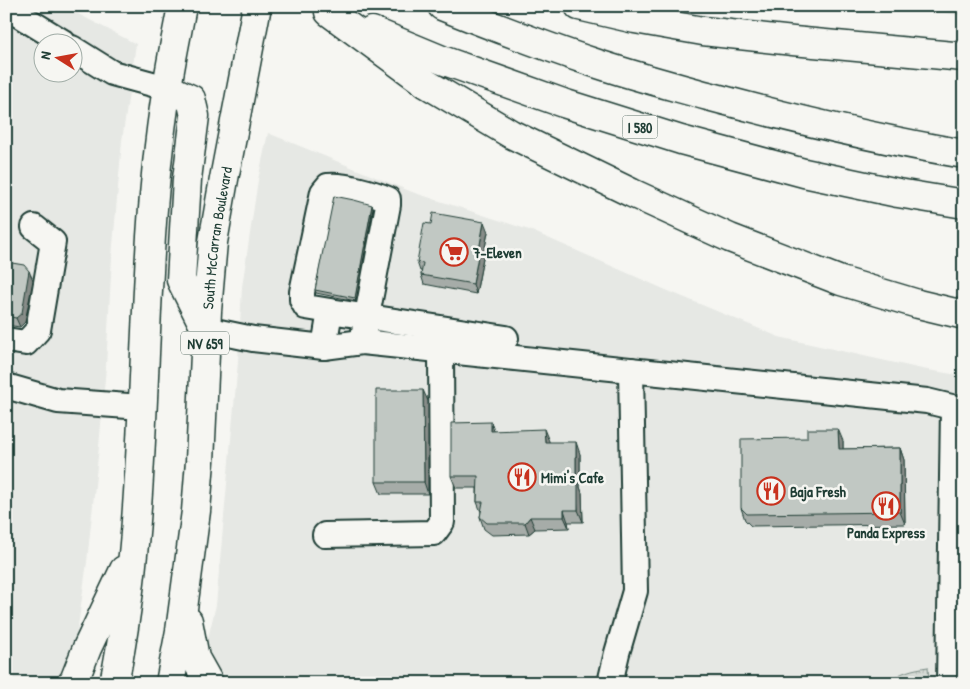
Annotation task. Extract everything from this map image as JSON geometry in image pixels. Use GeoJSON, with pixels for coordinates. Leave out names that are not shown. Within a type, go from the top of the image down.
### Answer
{"type":"FeatureCollection","features":[{"type":"Feature","properties":{"kind":"main road"},"geometry":{"type":"LineString","coordinates":[[114,683],[128,603],[134,550],[149,271],[156,179],[167,88],[182,6]]}},
{"type":"Feature","properties":{"kind":"main road","name":"South McCarran Boulevard"},"geometry":{"type":"LineString","coordinates":[[170,683],[180,631],[196,511],[205,329],[213,242],[258,6]]}},
{"type":"Feature","properties":{"kind":"main road"},"geometry":{"type":"LineString","coordinates":[[442,6],[584,59],[679,88],[765,112],[884,140],[964,154]]}},
{"type":"Feature","properties":{"kind":"main road"},"geometry":{"type":"LineString","coordinates":[[579,6],[635,19],[703,31],[964,57]]}},
{"type":"Feature","properties":{"kind":"main road"},"geometry":{"type":"LineString","coordinates":[[322,9],[427,84],[511,134],[632,192],[730,238],[841,280],[918,304],[964,315]]}},
{"type":"Feature","properties":{"kind":"main road","name":"I 580"},"geometry":{"type":"LineString","coordinates":[[322,9],[451,64],[563,104],[681,140],[804,172],[898,193],[964,204]]}},
{"type":"Feature","properties":{"kind":"main road"},"geometry":{"type":"LineString","coordinates":[[167,88],[191,99],[195,116],[187,179],[181,280],[205,329]]}},
{"type":"Feature","properties":{"kind":"main road"},"geometry":{"type":"LineString","coordinates":[[72,683],[134,550]]}},
{"type":"Feature","properties":{"kind":"main road"},"geometry":{"type":"LineString","coordinates":[[184,599],[195,658],[209,683]]}},
{"type":"Feature","properties":{"kind":"lane"},"geometry":{"type":"LineString","coordinates":[[6,7],[47,32]]}},
{"type":"Feature","properties":{"kind":"lane"},"geometry":{"type":"LineString","coordinates":[[82,54],[112,73],[167,88]]}},
{"type":"Feature","properties":{"kind":"lane"},"geometry":{"type":"LineString","coordinates":[[362,342],[366,317],[388,205],[388,199],[336,185],[328,186],[323,192],[302,292],[302,300],[306,308],[330,312],[366,317],[506,338]]}},
{"type":"Feature","properties":{"kind":"lane"},"geometry":{"type":"LineString","coordinates":[[6,340],[26,343],[38,330],[53,242],[34,227]]}},
{"type":"Feature","properties":{"kind":"lane"},"geometry":{"type":"LineString","coordinates":[[324,348],[330,312]]}},
{"type":"Feature","properties":{"kind":"lane"},"geometry":{"type":"LineString","coordinates":[[205,329],[253,339],[324,348],[362,342],[927,401],[958,409],[949,683]]}},
{"type":"Feature","properties":{"kind":"lane"},"geometry":{"type":"LineString","coordinates":[[325,535],[434,533],[442,522],[441,350]]}},
{"type":"Feature","properties":{"kind":"lane"},"geometry":{"type":"LineString","coordinates":[[610,683],[635,592],[631,370]]}},
{"type":"Feature","properties":{"kind":"lane"},"geometry":{"type":"LineString","coordinates":[[6,386],[58,401],[142,407]]}},
{"type":"Feature","properties":{"kind":"shaded area"},"geometry":{"type":"Polygon","coordinates":[[[6,6],[63,6],[136,44],[122,141],[112,257],[106,367],[87,562],[76,641],[60,679],[56,683],[6,683],[6,6]]]}},
{"type":"Feature","properties":{"kind":"shaded area"},"geometry":{"type":"Polygon","coordinates":[[[903,6],[964,6],[964,16],[903,6]]]}},
{"type":"Feature","properties":{"kind":"shaded area"},"geometry":{"type":"Polygon","coordinates":[[[268,133],[412,192],[532,231],[779,337],[922,369],[964,376],[964,683],[229,683],[217,671],[207,642],[216,605],[238,362],[242,287],[258,180],[268,133]]]}},
{"type":"Feature","properties":{"kind":"green space"},"geometry":{"type":"Polygon","coordinates":[[[928,667],[929,683],[889,683],[902,674],[928,667]]]}},
{"type":"Feature","properties":{"kind":"building"},"geometry":{"type":"Polygon","coordinates":[[[334,196],[372,205],[355,298],[315,290],[334,196]]]}},
{"type":"Feature","properties":{"kind":"building","name":"7-Eleven"},"geometry":{"type":"Polygon","coordinates":[[[433,213],[484,222],[473,284],[421,275],[423,263],[417,262],[424,223],[431,224],[433,213]]]}},
{"type":"Feature","properties":{"kind":"building"},"geometry":{"type":"Polygon","coordinates":[[[6,262],[24,265],[29,271],[22,313],[16,318],[6,316],[6,262]]]}},
{"type":"Feature","properties":{"kind":"building"},"geometry":{"type":"Polygon","coordinates":[[[376,390],[423,390],[424,482],[376,482],[376,390]]]}},
{"type":"Feature","properties":{"kind":"building","name":"Mimi's Cafe"},"geometry":{"type":"Polygon","coordinates":[[[491,422],[491,431],[544,429],[545,442],[576,442],[578,510],[564,510],[564,517],[530,517],[525,523],[487,523],[480,517],[483,502],[477,502],[478,476],[451,476],[451,423],[491,422]]]}},
{"type":"Feature","properties":{"kind":"building"},"geometry":{"type":"Polygon","coordinates":[[[807,429],[838,429],[839,449],[900,448],[900,512],[747,514],[741,508],[741,439],[807,438],[807,429]]]}},
{"type":"Feature","properties":{"kind":"place","name":"7-Eleven"},"geometry":{"type":"Point","coordinates":[454,252]}},
{"type":"Feature","properties":{"kind":"place","name":"Mimi's Cafe"},"geometry":{"type":"Point","coordinates":[522,477]}},
{"type":"Feature","properties":{"kind":"place","name":"Baja Fresh"},"geometry":{"type":"Point","coordinates":[771,491]}},
{"type":"Feature","properties":{"kind":"place","name":"Panda Express"},"geometry":{"type":"Point","coordinates":[886,506]}}]}
